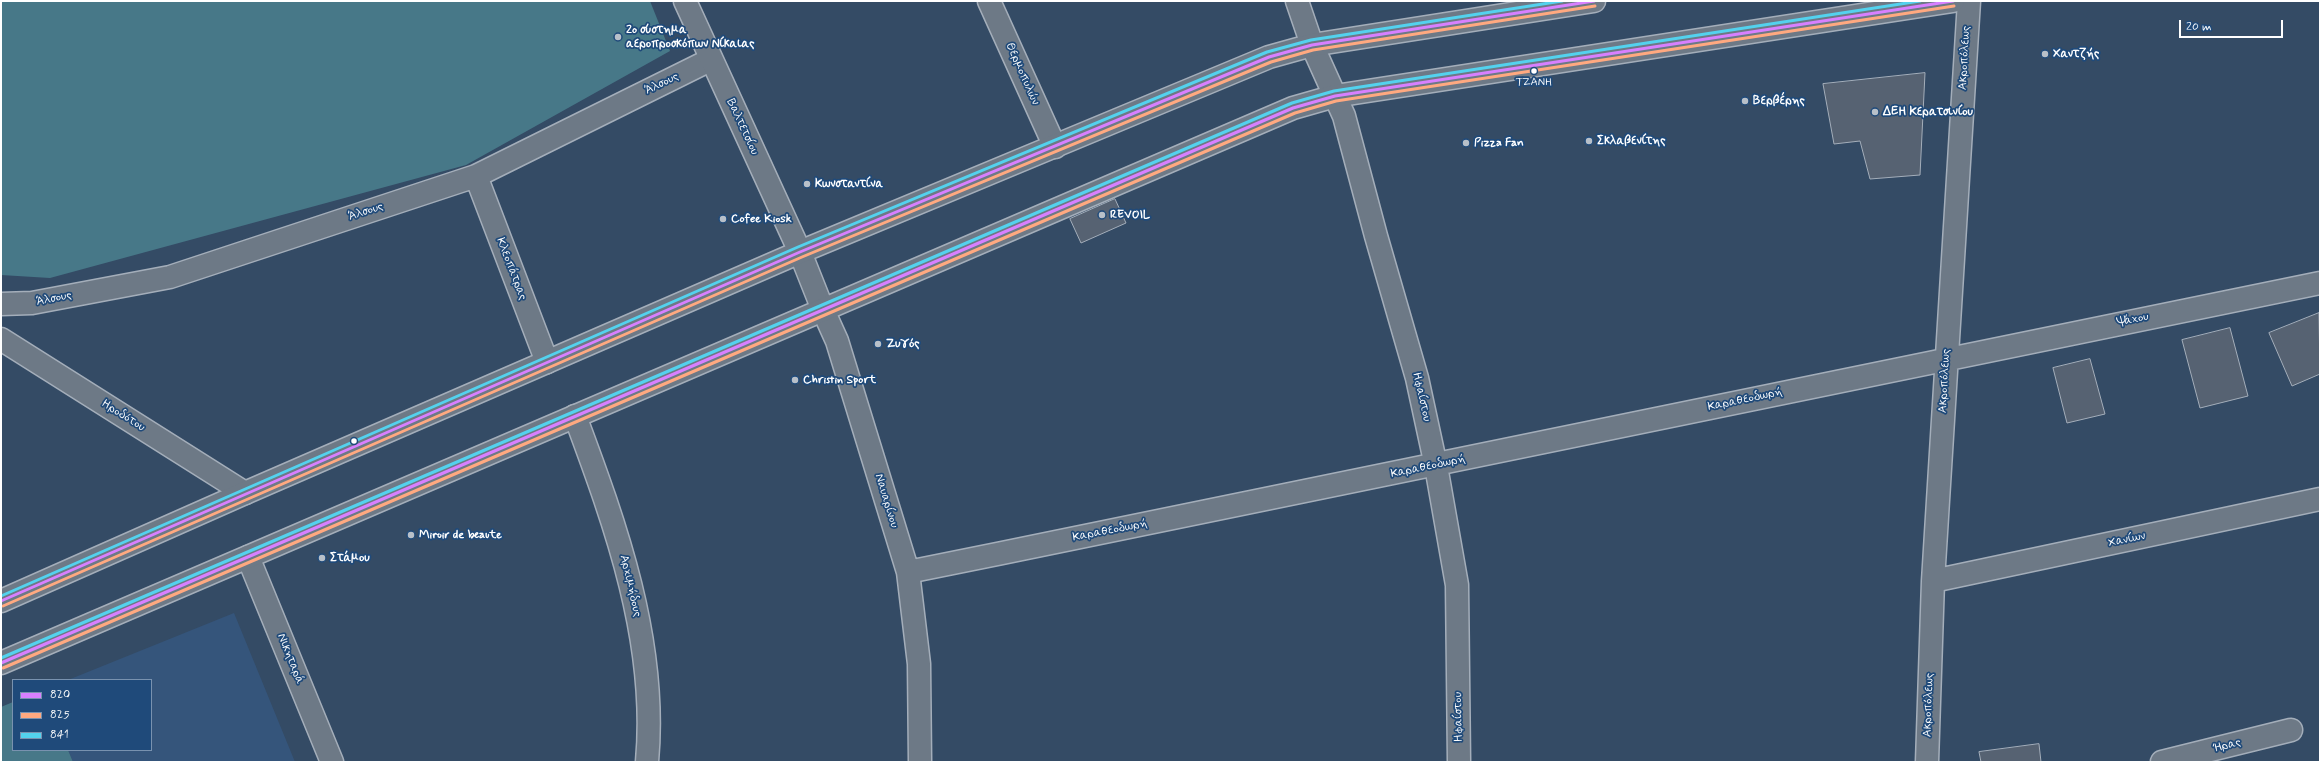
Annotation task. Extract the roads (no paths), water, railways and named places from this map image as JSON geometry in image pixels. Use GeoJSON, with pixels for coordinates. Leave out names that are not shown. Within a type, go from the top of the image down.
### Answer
{"type":"FeatureCollection","features":[{"type":"Feature","properties":{"kind":"street","name":"Βαλτετσίου"},"geometry":{"type":"LineString","coordinates":[[684,1],[800,252]]}},
{"type":"Feature","properties":{"kind":"street","name":"Θερμοπυλών"},"geometry":{"type":"LineString","coordinates":[[989,1],[1055,147]]}},
{"type":"Feature","properties":{"kind":"street","name":"Ηφαίστου"},"geometry":{"type":"LineString","coordinates":[[1297,1],[1312,45],[1344,116],[1376,236],[1417,378],[1436,466],[1457,585],[1459,762]]}},
{"type":"Feature","properties":{"kind":"street"},"geometry":{"type":"LineString","coordinates":[[1,601],[245,493],[800,252],[1269,57],[1312,45],[1594,1]]}},
{"type":"Feature","properties":{"kind":"street"},"geometry":{"type":"LineString","coordinates":[[1,663],[1293,108],[1335,96],[1953,1]]}},
{"type":"Feature","properties":{"kind":"street","name":"Ακροπόλεως"},"geometry":{"type":"LineString","coordinates":[[1927,762],[1933,581],[1969,1]]}},
{"type":"Feature","properties":{"kind":"street","name":"Άλσους"},"geometry":{"type":"LineString","coordinates":[[1,304],[32,304],[170,277],[476,176],[710,60]]}},
{"type":"Feature","properties":{"kind":"street","name":"Κλεοπάτρας"},"geometry":{"type":"LineString","coordinates":[[476,176],[547,362]]}},
{"type":"Feature","properties":{"kind":"street","name":"Ναυαρίνου"},"geometry":{"type":"LineString","coordinates":[[800,252],[837,341],[908,572],[919,664],[920,762]]}},
{"type":"Feature","properties":{"kind":"street","name":"Ψάχου"},"geometry":{"type":"LineString","coordinates":[[1947,358],[2320,283]]}},
{"type":"Feature","properties":{"kind":"street","name":"Ηροδότου"},"geometry":{"type":"LineString","coordinates":[[1,339],[245,493]]}},
{"type":"Feature","properties":{"kind":"street","name":"Καραθεοδωρή"},"geometry":{"type":"LineString","coordinates":[[908,572],[1436,466],[1947,358]]}},
{"type":"Feature","properties":{"kind":"street","name":"Αρχιμήδους"},"geometry":{"type":"LineString","coordinates":[[575,416],[615,526],[634,599],[646,674],[647,762]]}},
{"type":"Feature","properties":{"kind":"street","name":"Χανίων"},"geometry":{"type":"LineString","coordinates":[[1933,581],[2320,499]]}},
{"type":"Feature","properties":{"kind":"street","name":"Νικηταρά"},"geometry":{"type":"LineString","coordinates":[[248,557],[332,762]]}},
{"type":"Feature","properties":{"kind":"street","name":"Ήρας"},"geometry":{"type":"LineString","coordinates":[[2162,762],[2291,730]]}},
{"type":"Feature","properties":{"kind":"place","name":"2o σύστημα αεροπροσκόπων Νίκαιας"},"geometry":{"type":"Point","coordinates":[618,37]}},
{"type":"Feature","properties":{"kind":"place","name":"Χαντζής"},"geometry":{"type":"Point","coordinates":[2045,54]}},
{"type":"Feature","properties":{"kind":"place","name":"ΤΖΑΝΗ"},"geometry":{"type":"Point","coordinates":[1534,71]}},
{"type":"Feature","properties":{"kind":"place","name":"Βερβέρης"},"geometry":{"type":"Point","coordinates":[1745,101]}},
{"type":"Feature","properties":{"kind":"place","name":"ΔΕΗ Κερατσινίου"},"geometry":{"type":"Point","coordinates":[1875,112]}},
{"type":"Feature","properties":{"kind":"place","name":"Σκλαβενίτης"},"geometry":{"type":"Point","coordinates":[1589,141]}},
{"type":"Feature","properties":{"kind":"place","name":"Pizza Fan"},"geometry":{"type":"Point","coordinates":[1466,143]}},
{"type":"Feature","properties":{"kind":"place","name":"Κωνσταντίνα"},"geometry":{"type":"Point","coordinates":[807,184]}},
{"type":"Feature","properties":{"kind":"place","name":"REVOIL"},"geometry":{"type":"Point","coordinates":[1102,215]}},
{"type":"Feature","properties":{"kind":"place","name":"Cofee Kiosk"},"geometry":{"type":"Point","coordinates":[723,219]}},
{"type":"Feature","properties":{"kind":"place","name":"Ζυγός"},"geometry":{"type":"Point","coordinates":[878,344]}},
{"type":"Feature","properties":{"kind":"place","name":"Christin Sport"},"geometry":{"type":"Point","coordinates":[795,380]}},
{"type":"Feature","properties":{"kind":"place","name":"Miroir de beaute"},"geometry":{"type":"Point","coordinates":[411,535]}},
{"type":"Feature","properties":{"kind":"place","name":"Στάμου"},"geometry":{"type":"Point","coordinates":[322,558]}}]}
